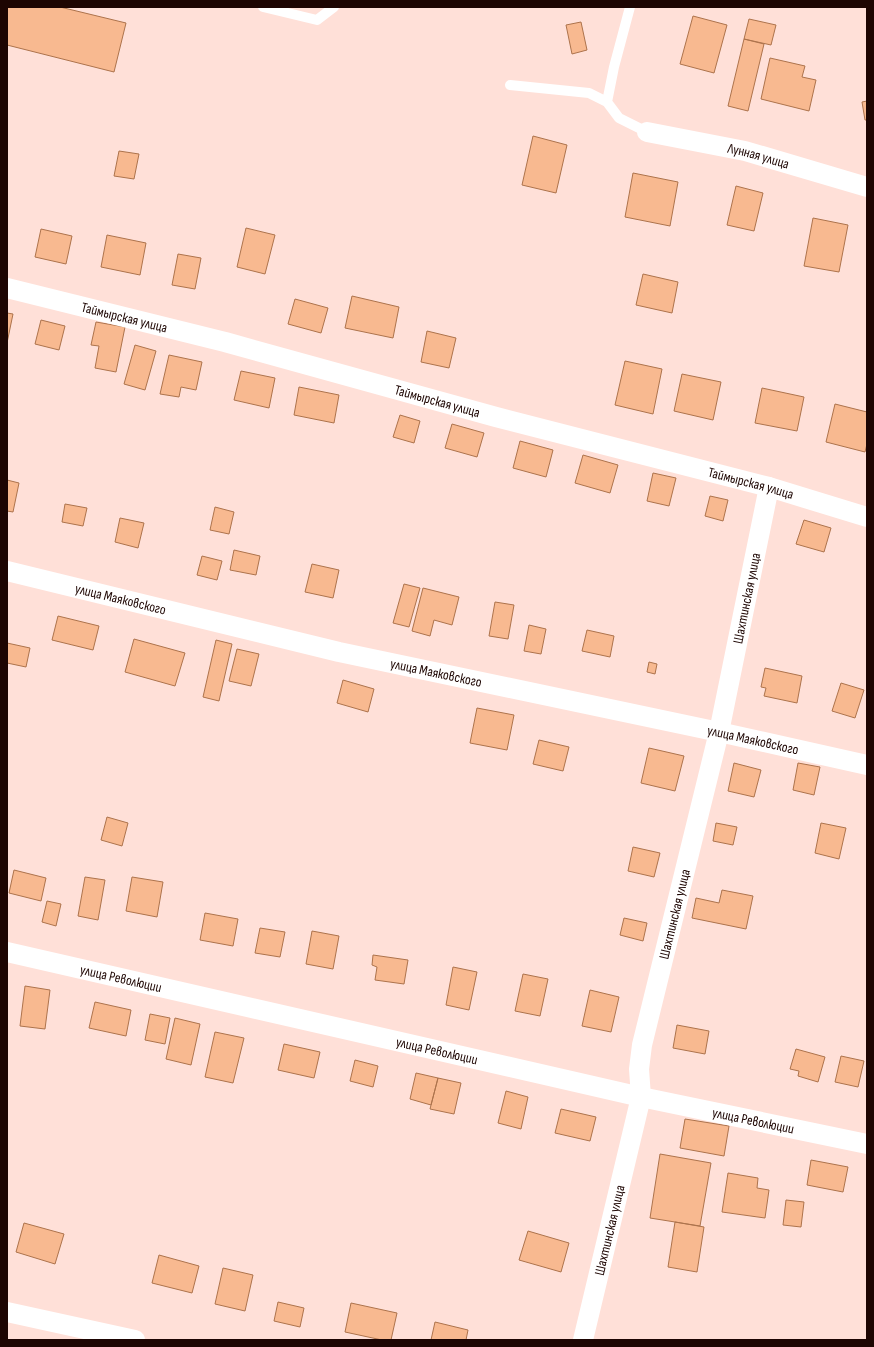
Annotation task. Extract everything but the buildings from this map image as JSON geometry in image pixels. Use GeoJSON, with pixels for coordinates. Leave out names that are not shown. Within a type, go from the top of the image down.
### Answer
{"type":"FeatureCollection","features":[{"type":"Feature","properties":{"kind":"street","name":"Лунная улица"},"geometry":{"type":"LineString","coordinates":[[647,132],[745,151],[867,187]]}},
{"type":"Feature","properties":{"kind":"street","name":"Таймырская улица"},"geometry":{"type":"LineString","coordinates":[[7,288],[225,342],[496,417],[769,486],[867,517]]}},
{"type":"Feature","properties":{"kind":"street","name":"Шахтинская улица"},"geometry":{"type":"LineString","coordinates":[[582,1340],[641,1097],[639,1069],[642,1045],[719,732],[769,486]]}},
{"type":"Feature","properties":{"kind":"street","name":"улица Маяковского"},"geometry":{"type":"LineString","coordinates":[[7,571],[339,652],[719,732],[867,765]]}},
{"type":"Feature","properties":{"kind":"street","name":"улица Революции"},"geometry":{"type":"LineString","coordinates":[[7,952],[641,1097],[867,1144]]}},
{"type":"Feature","properties":{"kind":"street"},"geometry":{"type":"LineString","coordinates":[[7,1312],[134,1340]]}},
{"type":"Feature","properties":{"kind":"lane"},"geometry":{"type":"LineString","coordinates":[[263,7],[317,20],[334,7]]}},
{"type":"Feature","properties":{"kind":"lane"},"geometry":{"type":"LineString","coordinates":[[607,102],[614,67],[630,7]]}},
{"type":"Feature","properties":{"kind":"lane"},"geometry":{"type":"LineString","coordinates":[[510,85],[589,93],[607,102],[619,118],[647,132]]}}]}
